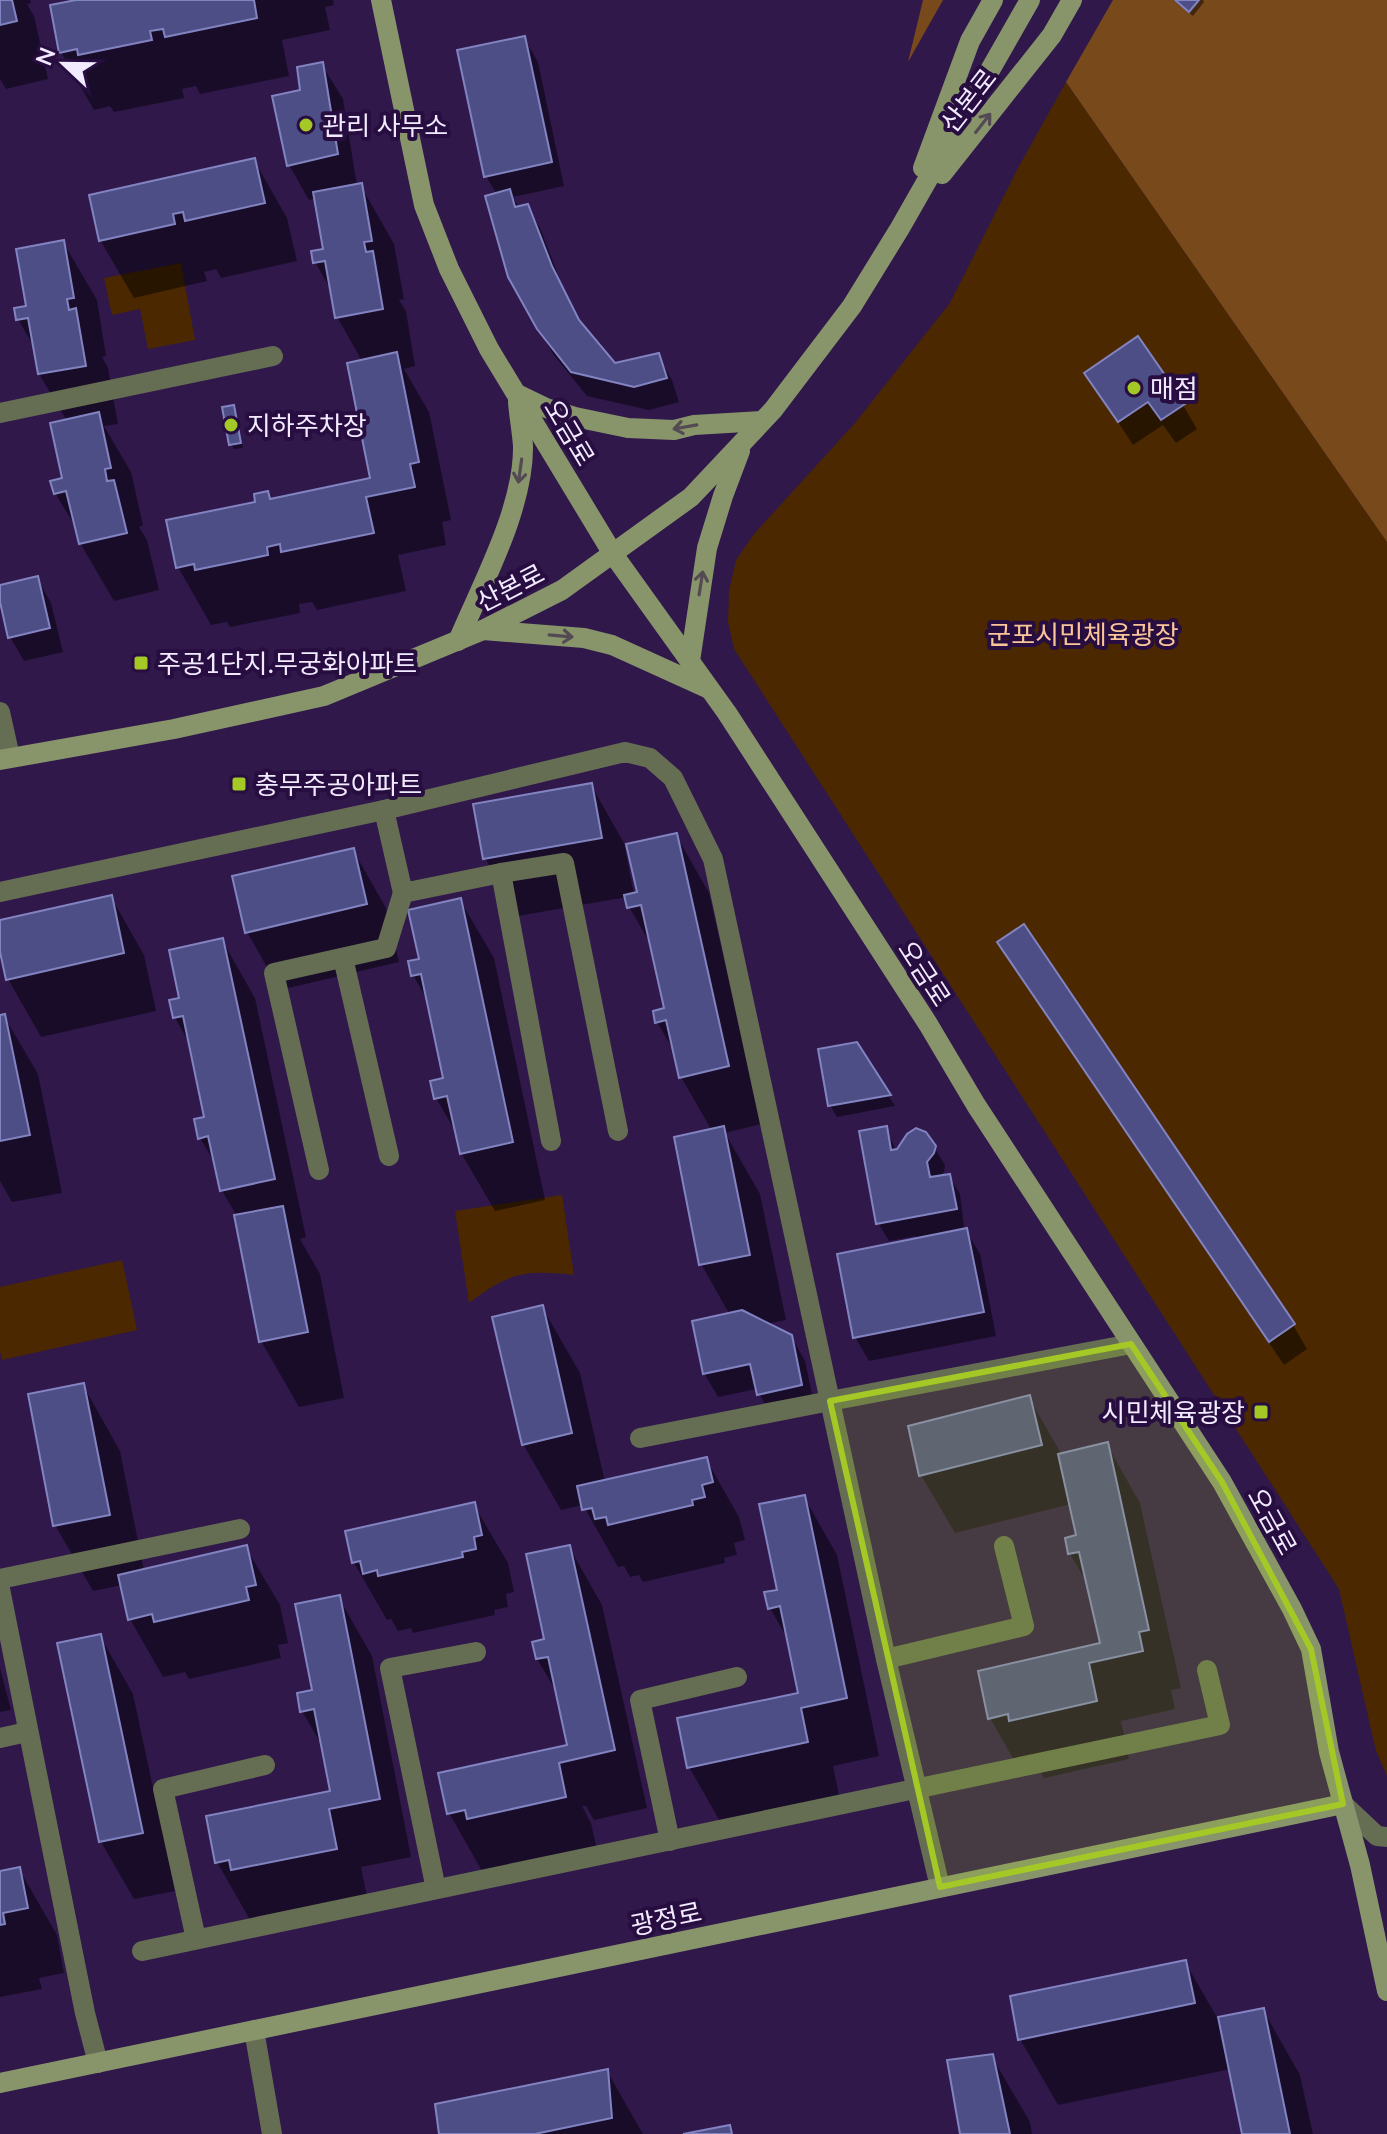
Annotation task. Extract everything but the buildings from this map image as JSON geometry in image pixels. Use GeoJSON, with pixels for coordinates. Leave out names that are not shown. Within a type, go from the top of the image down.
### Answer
{"type":"FeatureCollection","features":[{"type":"Feature","properties":{"kind":"street","name":"오금로"},"geometry":{"type":"LineString","coordinates":[[381,0],[424,205],[449,269],[489,349],[613,554],[711,690],[1222,1482],[1292,1609],[1311,1649],[1329,1752],[1360,1865],[1387,1991]]}},
{"type":"Feature","properties":{"kind":"street","name":"산본로"},"geometry":{"type":"LineString","coordinates":[[900,228],[970,41],[993,0]]}},
{"type":"Feature","properties":{"kind":"street","name":"산본로"},"geometry":{"type":"LineString","coordinates":[[5,758],[174,729],[324,696],[483,630],[562,590],[691,497],[762,421],[852,306],[1030,0]]}},
{"type":"Feature","properties":{"kind":"street","name":"산본로"},"geometry":{"type":"LineString","coordinates":[[900,228],[1052,35],[1072,0]]}},
{"type":"Feature","properties":{"kind":"street"},"geometry":{"type":"LineString","coordinates":[[0,413],[273,356]]}},
{"type":"Feature","properties":{"kind":"street"},"geometry":{"type":"LineString","coordinates":[[517,394],[575,417],[628,428],[674,430],[694,425],[762,421]]}},
{"type":"Feature","properties":{"kind":"street"},"geometry":{"type":"LineString","coordinates":[[458,641],[499,546],[520,476],[523,446],[517,394]]}},
{"type":"Feature","properties":{"kind":"street"},"geometry":{"type":"LineString","coordinates":[[690,661],[707,548],[743,443]]}},
{"type":"Feature","properties":{"kind":"street"},"geometry":{"type":"LineString","coordinates":[[483,630],[584,638],[612,645],[711,690]]}},
{"type":"Feature","properties":{"kind":"street"},"geometry":{"type":"LineString","coordinates":[[0,712],[5,758]]}},
{"type":"Feature","properties":{"kind":"street"},"geometry":{"type":"LineString","coordinates":[[0,892],[384,810],[625,752],[650,758],[673,778],[713,859],[886,1659],[940,1887]]}},
{"type":"Feature","properties":{"kind":"street"},"geometry":{"type":"LineString","coordinates":[[319,1170],[274,973],[386,948],[403,893],[384,810]]}},
{"type":"Feature","properties":{"kind":"street"},"geometry":{"type":"LineString","coordinates":[[403,893],[564,863],[618,1131]]}},
{"type":"Feature","properties":{"kind":"street"},"geometry":{"type":"LineString","coordinates":[[501,873],[551,1141]]}},
{"type":"Feature","properties":{"kind":"street"},"geometry":{"type":"LineString","coordinates":[[343,958],[389,1156]]}},
{"type":"Feature","properties":{"kind":"street"},"geometry":{"type":"LineString","coordinates":[[640,1438],[1131,1344]]}},
{"type":"Feature","properties":{"kind":"street"},"geometry":{"type":"LineString","coordinates":[[0,1579],[240,1529]]}},
{"type":"Feature","properties":{"kind":"street"},"geometry":{"type":"LineString","coordinates":[[886,1659],[1024,1626],[1004,1546]]}},
{"type":"Feature","properties":{"kind":"street"},"geometry":{"type":"LineString","coordinates":[[0,1589],[85,2013],[98,2063]]}},
{"type":"Feature","properties":{"kind":"street"},"geometry":{"type":"LineString","coordinates":[[436,1889],[390,1668],[476,1652]]}},
{"type":"Feature","properties":{"kind":"street"},"geometry":{"type":"LineString","coordinates":[[142,1951],[1220,1725],[1207,1670]]}},
{"type":"Feature","properties":{"kind":"street"},"geometry":{"type":"LineString","coordinates":[[670,1841],[640,1700],[737,1677]]}},
{"type":"Feature","properties":{"kind":"street"},"geometry":{"type":"LineString","coordinates":[[0,1738],[27,1732]]}},
{"type":"Feature","properties":{"kind":"street"},"geometry":{"type":"LineString","coordinates":[[196,1939],[163,1789],[265,1765]]}},
{"type":"Feature","properties":{"kind":"street"},"geometry":{"type":"LineString","coordinates":[[1343,1804],[1377,1836],[1387,1837]]}},
{"type":"Feature","properties":{"kind":"street","name":"광정로"},"geometry":{"type":"LineString","coordinates":[[0,2083],[1343,1804]]}},
{"type":"Feature","properties":{"kind":"street"},"geometry":{"type":"LineString","coordinates":[[254,2030],[272,2134]]}},
{"type":"Feature","properties":{"kind":"highlighted area"},"geometry":{"type":"Polygon","coordinates":[[[1131,1344],[1222,1482],[1311,1649],[1343,1804],[940,1887],[830,1401],[1131,1344]]]}},
{"type":"Feature","properties":{"kind":"green space","name":"군포시민체육광장"},"geometry":{"type":"Polygon","coordinates":[[[1066,82],[1387,542],[1387,1776],[1376,1751],[1339,1589],[734,649],[728,622],[729,591],[736,560],[754,534],[855,423],[950,303],[1018,168],[1066,82]]]}},
{"type":"Feature","properties":{"kind":"green space"},"geometry":{"type":"Polygon","coordinates":[[[181,263],[195,340],[148,349],[140,309],[112,315],[104,278],[181,263]]]}},
{"type":"Feature","properties":{"kind":"green space"},"geometry":{"type":"Polygon","coordinates":[[[562,1195],[574,1275],[530,1273],[506,1279],[469,1303],[455,1211],[562,1195]]]}},
{"type":"Feature","properties":{"kind":"green space"},"geometry":{"type":"Polygon","coordinates":[[[122,1260],[137,1330],[2,1360],[0,1287],[122,1260]]]}},
{"type":"Feature","properties":{"kind":"shaded area"},"geometry":{"type":"Polygon","coordinates":[[[923,0],[943,0],[908,62],[923,0]]]}},
{"type":"Feature","properties":{"kind":"shaded area"},"geometry":{"type":"Polygon","coordinates":[[[1113,0],[1387,0],[1387,542],[1066,82],[1113,0]]]}},
{"type":"Feature","properties":{"kind":"place","name":"관리 사무소"},"geometry":{"type":"Point","coordinates":[306,125]}},
{"type":"Feature","properties":{"kind":"place","name":"매점"},"geometry":{"type":"Point","coordinates":[1134,388]}},
{"type":"Feature","properties":{"kind":"place","name":"지하주차장"},"geometry":{"type":"Point","coordinates":[231,425]}},
{"type":"Feature","properties":{"kind":"place","name":"주공1단지.무궁화아파트"},"geometry":{"type":"Point","coordinates":[141,663]}},
{"type":"Feature","properties":{"kind":"place","name":"충무주공아파트"},"geometry":{"type":"Point","coordinates":[239,784]}},
{"type":"Feature","properties":{"kind":"place","name":"시민체육광장"},"geometry":{"type":"Point","coordinates":[1261,1412]}}]}
